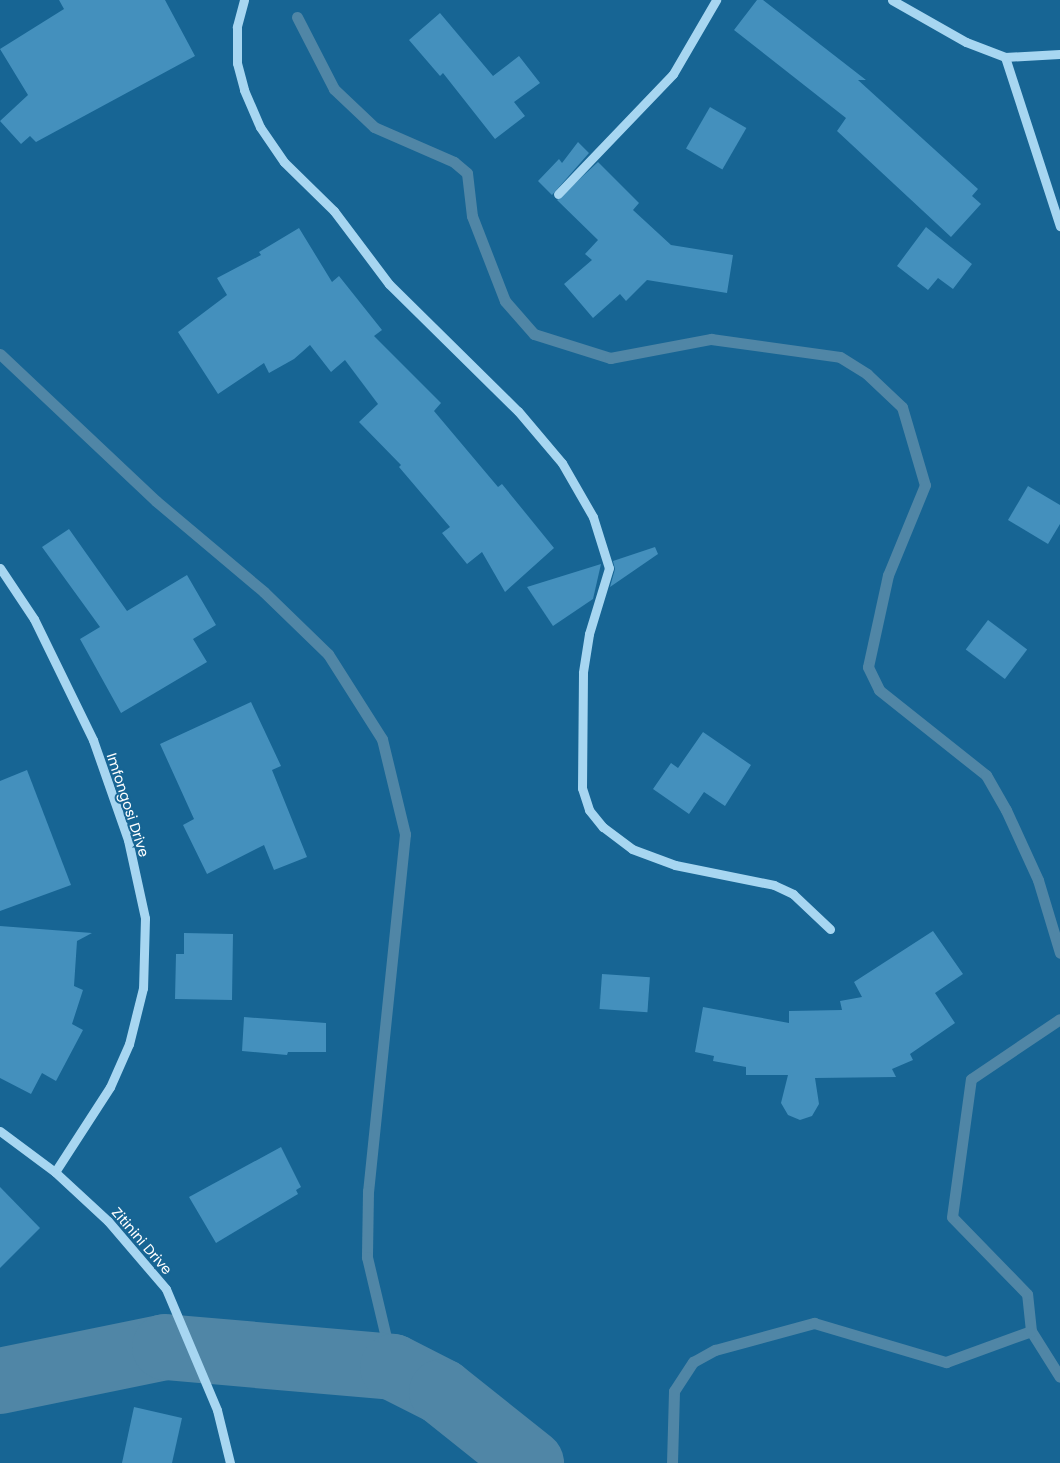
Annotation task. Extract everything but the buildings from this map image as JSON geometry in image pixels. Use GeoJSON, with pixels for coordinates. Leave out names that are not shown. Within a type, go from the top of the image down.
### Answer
{"type":"FeatureCollection","features":[{"type":"Feature","properties":{"kind":"street"},"geometry":{"type":"LineString","coordinates":[[244,0],[237,27],[237,63],[244,90],[260,127],[284,162],[334,211],[389,284],[518,411],[562,463],[592,517],[609,568],[589,634],[583,673],[582,788],[589,810],[603,827],[632,849],[675,865],[774,885],[793,894],[830,929]]}},
{"type":"Feature","properties":{"kind":"street"},"geometry":{"type":"LineString","coordinates":[[558,194],[673,74],[716,0]]}},
{"type":"Feature","properties":{"kind":"street"},"geometry":{"type":"LineString","coordinates":[[892,0],[966,42],[1005,57],[1060,54]]}},
{"type":"Feature","properties":{"kind":"street"},"geometry":{"type":"LineString","coordinates":[[1005,57],[1060,226]]}},
{"type":"Feature","properties":{"kind":"street","name":"Imfongosi Drive"},"geometry":{"type":"LineString","coordinates":[[0,568],[34,619],[93,740],[128,840],[144,918],[143,988],[129,1044],[110,1087],[55,1172]]}},
{"type":"Feature","properties":{"kind":"street","name":"Zitinini Drive"},"geometry":{"type":"LineString","coordinates":[[0,1131],[55,1172],[108,1221],[166,1290],[217,1410],[230,1463]]}},
{"type":"Feature","properties":{"kind":"waterway"},"geometry":{"type":"LineString","coordinates":[[297,17],[334,89],[374,127],[454,162],[467,173],[472,216],[505,301],[534,334],[610,358],[711,339],[840,357],[867,374],[902,407],[925,485],[888,575],[868,667],[879,690],[986,775],[1006,810],[1038,880],[1060,953]]}},
{"type":"Feature","properties":{"kind":"waterway"},"geometry":{"type":"LineString","coordinates":[[0,354],[156,501],[264,592],[328,654],[382,739],[405,834],[368,1191],[367,1257],[393,1367]]}},
{"type":"Feature","properties":{"kind":"waterway"},"geometry":{"type":"LineString","coordinates":[[672,1463],[674,1391],[693,1362],[715,1350],[814,1323],[946,1362],[1031,1331],[1027,1294],[952,1217],[971,1079],[1060,1019]]}},
{"type":"Feature","properties":{"kind":"waterway"},"geometry":{"type":"LineString","coordinates":[[1031,1331],[1060,1377]]}},
{"type":"Feature","properties":{"kind":"waterway"},"geometry":{"type":"LineString","coordinates":[[0,1381],[165,1347],[393,1367],[442,1392],[531,1463]]}}]}
